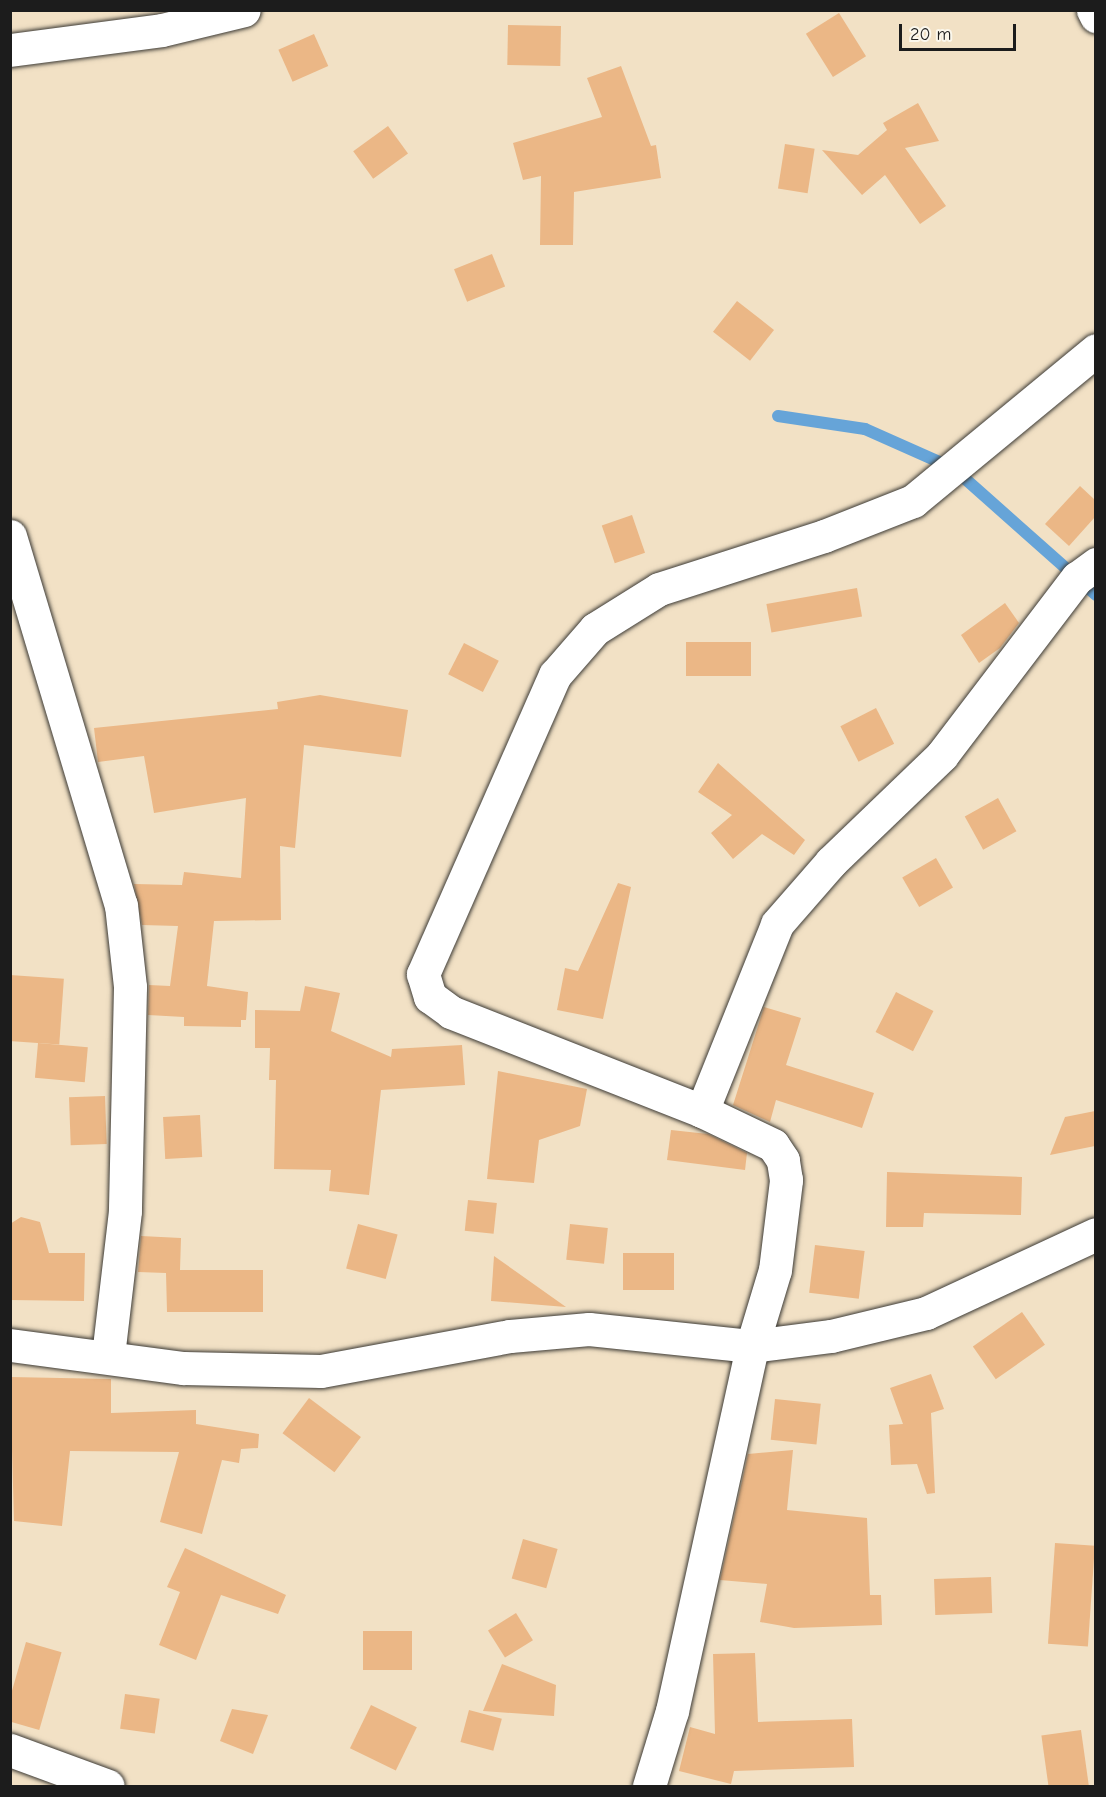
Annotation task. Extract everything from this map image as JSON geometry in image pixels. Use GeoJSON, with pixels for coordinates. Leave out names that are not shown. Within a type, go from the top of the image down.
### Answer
{"type":"FeatureCollection","features":[{"type":"Feature","properties":{"kind":"street"},"geometry":{"type":"LineString","coordinates":[[10,50],[162,30],[244,10]]}},
{"type":"Feature","properties":{"kind":"street"},"geometry":{"type":"LineString","coordinates":[[1093,10],[1095,16]]}},
{"type":"Feature","properties":{"kind":"street"},"geometry":{"type":"LineString","coordinates":[[649,1786],[672,1710],[752,1346],[775,1270],[786,1179],[783,1160],[773,1145],[702,1112],[451,1012],[430,997],[423,974],[555,675],[595,629],[659,589],[824,536],[913,501],[1095,350]]}},
{"type":"Feature","properties":{"kind":"street"},"geometry":{"type":"LineString","coordinates":[[10,536],[121,905],[130,987],[125,1211],[108,1356]]}},
{"type":"Feature","properties":{"kind":"street"},"geometry":{"type":"LineString","coordinates":[[702,1112],[777,924],[831,862],[942,756],[1077,579],[1095,564]]}},
{"type":"Feature","properties":{"kind":"street"},"geometry":{"type":"LineString","coordinates":[[10,1345],[108,1356],[183,1368],[321,1371],[510,1336],[589,1329],[752,1346],[831,1336],[926,1313],[1095,1234]]}},
{"type":"Feature","properties":{"kind":"street"},"geometry":{"type":"LineString","coordinates":[[21,1765],[108,1786]]}},
{"type":"Feature","properties":{"kind":"building"},"geometry":{"type":"Polygon","coordinates":[[[839,13],[866,56],[833,77],[806,34],[839,13]]]}},
{"type":"Feature","properties":{"kind":"building"},"geometry":{"type":"Polygon","coordinates":[[[508,25],[561,26],[560,66],[507,65],[508,25]]]}},
{"type":"Feature","properties":{"kind":"building"},"geometry":{"type":"Polygon","coordinates":[[[314,34],[328,66],[293,82],[278,50],[314,34]]]}},
{"type":"Feature","properties":{"kind":"building"},"geometry":{"type":"Polygon","coordinates":[[[621,66],[651,146],[656,145],[661,178],[574,192],[573,245],[540,245],[541,176],[523,180],[513,143],[602,117],[587,78],[621,66]]]}},
{"type":"Feature","properties":{"kind":"building"},"geometry":{"type":"Polygon","coordinates":[[[918,103],[939,141],[905,148],[946,206],[920,224],[885,175],[862,195],[822,150],[858,155],[887,130],[883,123],[918,103]]]}},
{"type":"Feature","properties":{"kind":"building"},"geometry":{"type":"Polygon","coordinates":[[[388,126],[408,154],[373,179],[353,151],[388,126]]]}},
{"type":"Feature","properties":{"kind":"building"},"geometry":{"type":"Polygon","coordinates":[[[785,144],[815,149],[808,193],[778,188],[785,144]]]}},
{"type":"Feature","properties":{"kind":"building"},"geometry":{"type":"Polygon","coordinates":[[[492,254],[505,286],[467,302],[454,269],[492,254]]]}},
{"type":"Feature","properties":{"kind":"building"},"geometry":{"type":"Polygon","coordinates":[[[737,301],[774,330],[750,361],[713,332],[737,301]]]}},
{"type":"Feature","properties":{"kind":"building"},"geometry":{"type":"Polygon","coordinates":[[[1080,486],[1095,500],[1095,517],[1069,546],[1045,524],[1080,486]]]}},
{"type":"Feature","properties":{"kind":"building"},"geometry":{"type":"Polygon","coordinates":[[[632,515],[645,553],[615,563],[602,525],[632,515]]]}},
{"type":"Feature","properties":{"kind":"building"},"geometry":{"type":"Polygon","coordinates":[[[857,588],[862,617],[771,633],[766,604],[857,588]]]}},
{"type":"Feature","properties":{"kind":"building"},"geometry":{"type":"Polygon","coordinates":[[[1005,603],[1019,623],[1000,648],[979,663],[961,635],[1005,603]]]}},
{"type":"Feature","properties":{"kind":"building"},"geometry":{"type":"Polygon","coordinates":[[[686,642],[751,642],[751,676],[686,676],[686,642]]]}},
{"type":"Feature","properties":{"kind":"building"},"geometry":{"type":"Polygon","coordinates":[[[464,643],[499,661],[483,692],[448,674],[464,643]]]}},
{"type":"Feature","properties":{"kind":"building"},"geometry":{"type":"Polygon","coordinates":[[[320,695],[408,710],[401,757],[304,745],[295,848],[280,846],[281,920],[214,921],[207,986],[248,992],[246,1020],[241,1020],[241,1027],[184,1026],[184,1017],[148,1015],[149,985],[170,986],[178,926],[142,925],[134,884],[182,885],[184,872],[241,878],[246,798],[154,813],[144,756],[98,762],[94,728],[278,709],[277,702],[320,695]]]}},
{"type":"Feature","properties":{"kind":"building"},"geometry":{"type":"Polygon","coordinates":[[[876,708],[894,744],[859,762],[840,726],[876,708]]]}},
{"type":"Feature","properties":{"kind":"building"},"geometry":{"type":"Polygon","coordinates":[[[718,763],[805,840],[794,855],[762,834],[733,859],[711,833],[732,815],[698,792],[718,763]]]}},
{"type":"Feature","properties":{"kind":"building"},"geometry":{"type":"Polygon","coordinates":[[[998,798],[1016,831],[983,850],[965,816],[998,798]]]}},
{"type":"Feature","properties":{"kind":"building"},"geometry":{"type":"Polygon","coordinates":[[[936,858],[953,887],[919,907],[902,878],[936,858]]]}},
{"type":"Feature","properties":{"kind":"building"},"geometry":{"type":"Polygon","coordinates":[[[618,883],[631,887],[603,1019],[557,1010],[565,968],[578,971],[618,883]]]}},
{"type":"Feature","properties":{"kind":"building"},"geometry":{"type":"Polygon","coordinates":[[[10,975],[64,979],[59,1045],[10,1041],[10,975]]]}},
{"type":"Feature","properties":{"kind":"building"},"geometry":{"type":"Polygon","coordinates":[[[305,986],[340,993],[331,1031],[391,1057],[392,1049],[462,1045],[465,1085],[381,1090],[369,1195],[329,1191],[331,1170],[274,1169],[276,1080],[269,1080],[270,1048],[255,1048],[255,1010],[300,1011],[305,986]]]}},
{"type":"Feature","properties":{"kind":"building"},"geometry":{"type":"Polygon","coordinates":[[[896,992],[933,1011],[913,1051],[876,1032],[896,992]]]}},
{"type":"Feature","properties":{"kind":"building"},"geometry":{"type":"Polygon","coordinates":[[[764,1007],[801,1018],[786,1065],[874,1093],[862,1128],[776,1100],[770,1122],[733,1105],[764,1007]]]}},
{"type":"Feature","properties":{"kind":"building"},"geometry":{"type":"Polygon","coordinates":[[[38,1043],[88,1047],[85,1082],[35,1078],[38,1043]]]}},
{"type":"Feature","properties":{"kind":"building"},"geometry":{"type":"Polygon","coordinates":[[[498,1071],[587,1089],[580,1126],[539,1140],[534,1183],[487,1179],[498,1071]]]}},
{"type":"Feature","properties":{"kind":"building"},"geometry":{"type":"Polygon","coordinates":[[[105,1096],[107,1144],[71,1145],[69,1097],[105,1096]]]}},
{"type":"Feature","properties":{"kind":"building"},"geometry":{"type":"Polygon","coordinates":[[[1095,1111],[1095,1146],[1050,1155],[1065,1117],[1095,1111]]]}},
{"type":"Feature","properties":{"kind":"building"},"geometry":{"type":"Polygon","coordinates":[[[200,1115],[202,1157],[165,1159],[163,1117],[200,1115]]]}},
{"type":"Feature","properties":{"kind":"building"},"geometry":{"type":"Polygon","coordinates":[[[671,1130],[708,1134],[747,1153],[745,1170],[667,1160],[671,1130]]]}},
{"type":"Feature","properties":{"kind":"building"},"geometry":{"type":"Polygon","coordinates":[[[887,1172],[1022,1177],[1021,1215],[924,1213],[923,1227],[886,1227],[887,1172]]]}},
{"type":"Feature","properties":{"kind":"building"},"geometry":{"type":"Polygon","coordinates":[[[468,1200],[497,1203],[494,1234],[465,1231],[468,1200]]]}},
{"type":"Feature","properties":{"kind":"building"},"geometry":{"type":"Polygon","coordinates":[[[21,1217],[40,1222],[49,1253],[85,1253],[84,1301],[10,1300],[10,1224],[21,1217]]]}},
{"type":"Feature","properties":{"kind":"building"},"geometry":{"type":"Polygon","coordinates":[[[358,1224],[398,1235],[386,1279],[346,1268],[358,1224]]]}},
{"type":"Feature","properties":{"kind":"building"},"geometry":{"type":"Polygon","coordinates":[[[570,1224],[608,1228],[604,1264],[566,1260],[570,1224]]]}},
{"type":"Feature","properties":{"kind":"building"},"geometry":{"type":"Polygon","coordinates":[[[141,1236],[181,1238],[180,1270],[263,1270],[263,1312],[167,1312],[166,1273],[138,1272],[141,1236]]]}},
{"type":"Feature","properties":{"kind":"building"},"geometry":{"type":"Polygon","coordinates":[[[815,1245],[865,1251],[859,1299],[809,1293],[815,1245]]]}},
{"type":"Feature","properties":{"kind":"building"},"geometry":{"type":"Polygon","coordinates":[[[623,1253],[674,1253],[674,1290],[623,1290],[623,1253]]]}},
{"type":"Feature","properties":{"kind":"building"},"geometry":{"type":"Polygon","coordinates":[[[494,1256],[566,1307],[491,1301],[494,1256]]]}},
{"type":"Feature","properties":{"kind":"building"},"geometry":{"type":"Polygon","coordinates":[[[1022,1312],[1045,1345],[996,1379],[973,1346],[1022,1312]]]}},
{"type":"Feature","properties":{"kind":"building"},"geometry":{"type":"Polygon","coordinates":[[[931,1374],[944,1409],[931,1413],[935,1493],[927,1494],[917,1464],[891,1465],[889,1425],[903,1424],[890,1388],[931,1374]]]}},
{"type":"Feature","properties":{"kind":"building"},"geometry":{"type":"Polygon","coordinates":[[[10,1377],[111,1379],[111,1413],[196,1410],[196,1424],[259,1434],[258,1448],[241,1449],[239,1463],[222,1460],[202,1534],[160,1522],[179,1452],[70,1451],[62,1526],[14,1521],[10,1377]]]}},
{"type":"Feature","properties":{"kind":"building"},"geometry":{"type":"Polygon","coordinates":[[[309,1398],[361,1437],[334,1472],[283,1433],[309,1398]]]}},
{"type":"Feature","properties":{"kind":"building"},"geometry":{"type":"Polygon","coordinates":[[[775,1399],[821,1404],[816,1445],[771,1440],[775,1399]]]}},
{"type":"Feature","properties":{"kind":"building"},"geometry":{"type":"Polygon","coordinates":[[[793,1450],[787,1510],[867,1518],[870,1595],[881,1595],[882,1625],[794,1628],[760,1622],[767,1584],[720,1580],[748,1454],[793,1450]]]}},
{"type":"Feature","properties":{"kind":"building"},"geometry":{"type":"Polygon","coordinates":[[[523,1539],[558,1549],[546,1588],[512,1578],[523,1539]]]}},
{"type":"Feature","properties":{"kind":"building"},"geometry":{"type":"Polygon","coordinates":[[[1055,1543],[1095,1546],[1088,1647],[1048,1644],[1055,1543]]]}},
{"type":"Feature","properties":{"kind":"building"},"geometry":{"type":"Polygon","coordinates":[[[185,1548],[286,1595],[278,1614],[221,1595],[196,1660],[159,1645],[180,1592],[167,1587],[185,1548]]]}},
{"type":"Feature","properties":{"kind":"building"},"geometry":{"type":"Polygon","coordinates":[[[991,1577],[992,1613],[935,1615],[934,1579],[991,1577]]]}},
{"type":"Feature","properties":{"kind":"building"},"geometry":{"type":"Polygon","coordinates":[[[516,1613],[533,1640],[505,1658],[488,1630],[516,1613]]]}},
{"type":"Feature","properties":{"kind":"building"},"geometry":{"type":"Polygon","coordinates":[[[363,1631],[412,1631],[412,1670],[363,1670],[363,1631]]]}},
{"type":"Feature","properties":{"kind":"building"},"geometry":{"type":"Polygon","coordinates":[[[26,1642],[62,1652],[39,1730],[10,1722],[10,1698],[26,1642]]]}},
{"type":"Feature","properties":{"kind":"building"},"geometry":{"type":"Polygon","coordinates":[[[755,1653],[758,1722],[852,1719],[854,1767],[734,1771],[731,1784],[679,1771],[690,1727],[715,1734],[713,1654],[755,1653]]]}},
{"type":"Feature","properties":{"kind":"building"},"geometry":{"type":"Polygon","coordinates":[[[502,1664],[556,1685],[554,1716],[483,1711],[502,1664]]]}},
{"type":"Feature","properties":{"kind":"building"},"geometry":{"type":"Polygon","coordinates":[[[125,1694],[160,1699],[155,1734],[120,1729],[125,1694]]]}},
{"type":"Feature","properties":{"kind":"building"},"geometry":{"type":"Polygon","coordinates":[[[371,1705],[417,1727],[396,1770],[350,1748],[371,1705]]]}},
{"type":"Feature","properties":{"kind":"building"},"geometry":{"type":"Polygon","coordinates":[[[232,1709],[268,1715],[253,1754],[220,1741],[232,1709]]]}},
{"type":"Feature","properties":{"kind":"building"},"geometry":{"type":"Polygon","coordinates":[[[469,1710],[502,1719],[493,1751],[460,1742],[469,1710]]]}},
{"type":"Feature","properties":{"kind":"building"},"geometry":{"type":"Polygon","coordinates":[[[1081,1730],[1089,1786],[1048,1786],[1041,1736],[1081,1730]]]}},
{"type":"Feature","properties":{"kind":"waterway"},"geometry":{"type":"LineString","coordinates":[[778,416],[865,429],[953,468],[1096,595]]}}]}
